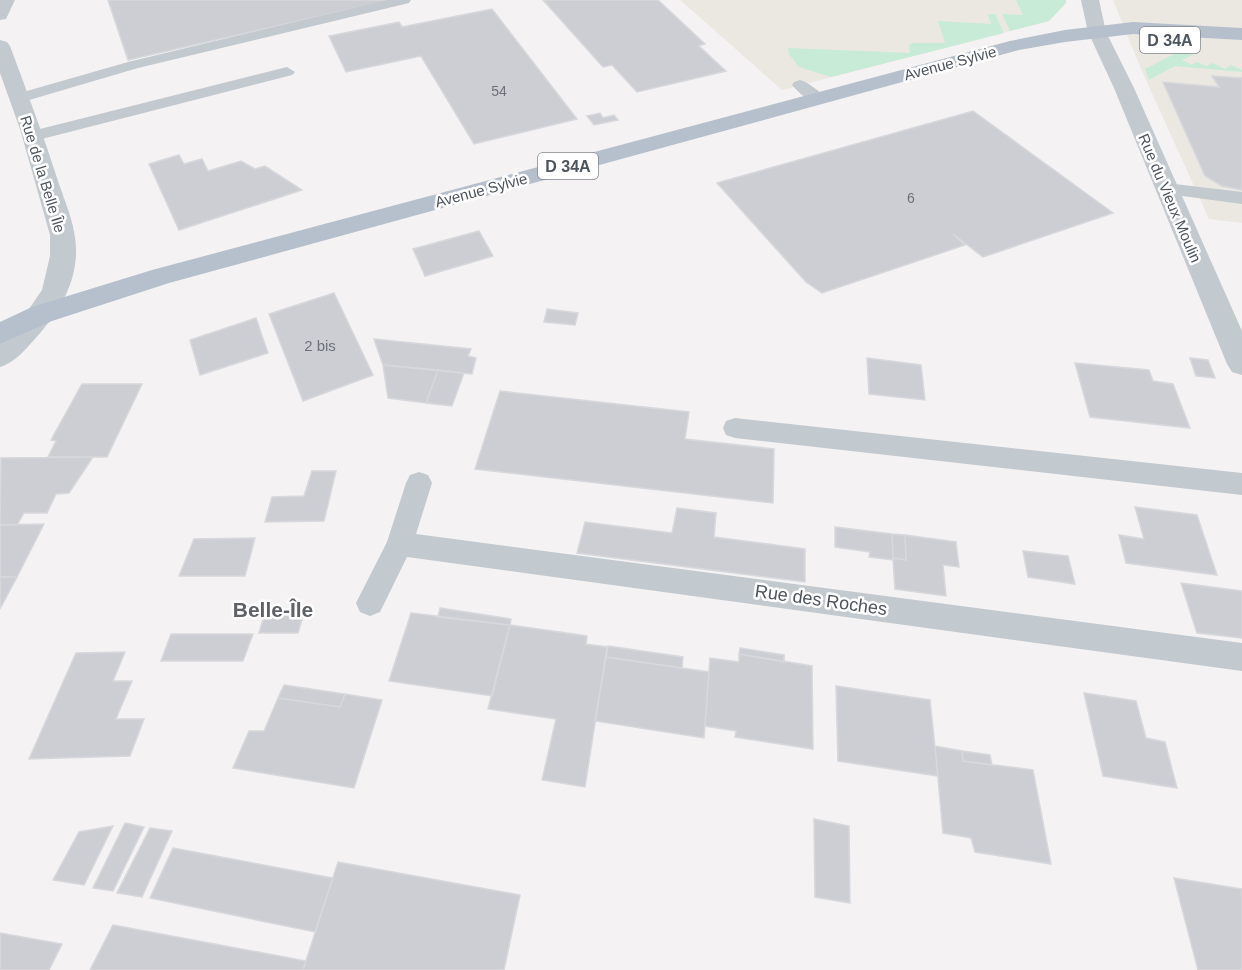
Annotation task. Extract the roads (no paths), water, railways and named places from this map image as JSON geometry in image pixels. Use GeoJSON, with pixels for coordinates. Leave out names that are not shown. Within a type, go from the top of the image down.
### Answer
{"type":"FeatureCollection","features":[{"type":"Feature","properties":{"kind":"main road","name":"Avenue Sylvie"},"geometry":{"type":"LineString","coordinates":[[42,314],[161,276],[809,92],[1017,45],[1098,32],[1133,28],[1242,34]]}},
{"type":"Feature","properties":{"kind":"main road","name":"Avenue Sylvie"},"geometry":{"type":"LineString","coordinates":[[1098,32],[1242,47]]}},
{"type":"Feature","properties":{"kind":"main road","name":"D 34A"},"geometry":{"type":"LineString","coordinates":[[0,334],[42,314]]}},
{"type":"Feature","properties":{"kind":"street"},"geometry":{"type":"LineString","coordinates":[[0,15],[6,0]]}},
{"type":"Feature","properties":{"kind":"street","name":"Rue du Vieux Moulin"},"geometry":{"type":"LineString","coordinates":[[1090,0],[1098,32],[1241,361]]}},
{"type":"Feature","properties":{"kind":"street","name":"Rue de la Belle Île"},"geometry":{"type":"LineString","coordinates":[[0,46],[6,82],[33,136],[63,235],[64,247],[61,281],[42,314],[0,356]]}},
{"type":"Feature","properties":{"kind":"lane"},"geometry":{"type":"LineString","coordinates":[[6,82],[134,65],[404,0]]}},
{"type":"Feature","properties":{"kind":"lane"},"geometry":{"type":"LineString","coordinates":[[33,136],[287,72]]}},
{"type":"Feature","properties":{"kind":"lane"},"geometry":{"type":"LineString","coordinates":[[1166,189],[1242,198]]}},
{"type":"Feature","properties":{"kind":"lane"},"geometry":{"type":"LineString","coordinates":[[735,428],[1242,484]]}},
{"type":"Feature","properties":{"kind":"lane"},"geometry":{"type":"LineString","coordinates":[[370,603],[400,544],[418,483]]}},
{"type":"Feature","properties":{"kind":"lane","name":"Rue des Roches"},"geometry":{"type":"LineString","coordinates":[[400,544],[1242,657]]}},
{"type":"Feature","properties":{"kind":"district","name":"Belle-Île"},"geometry":{"type":"Point","coordinates":[273,609]}}]}
